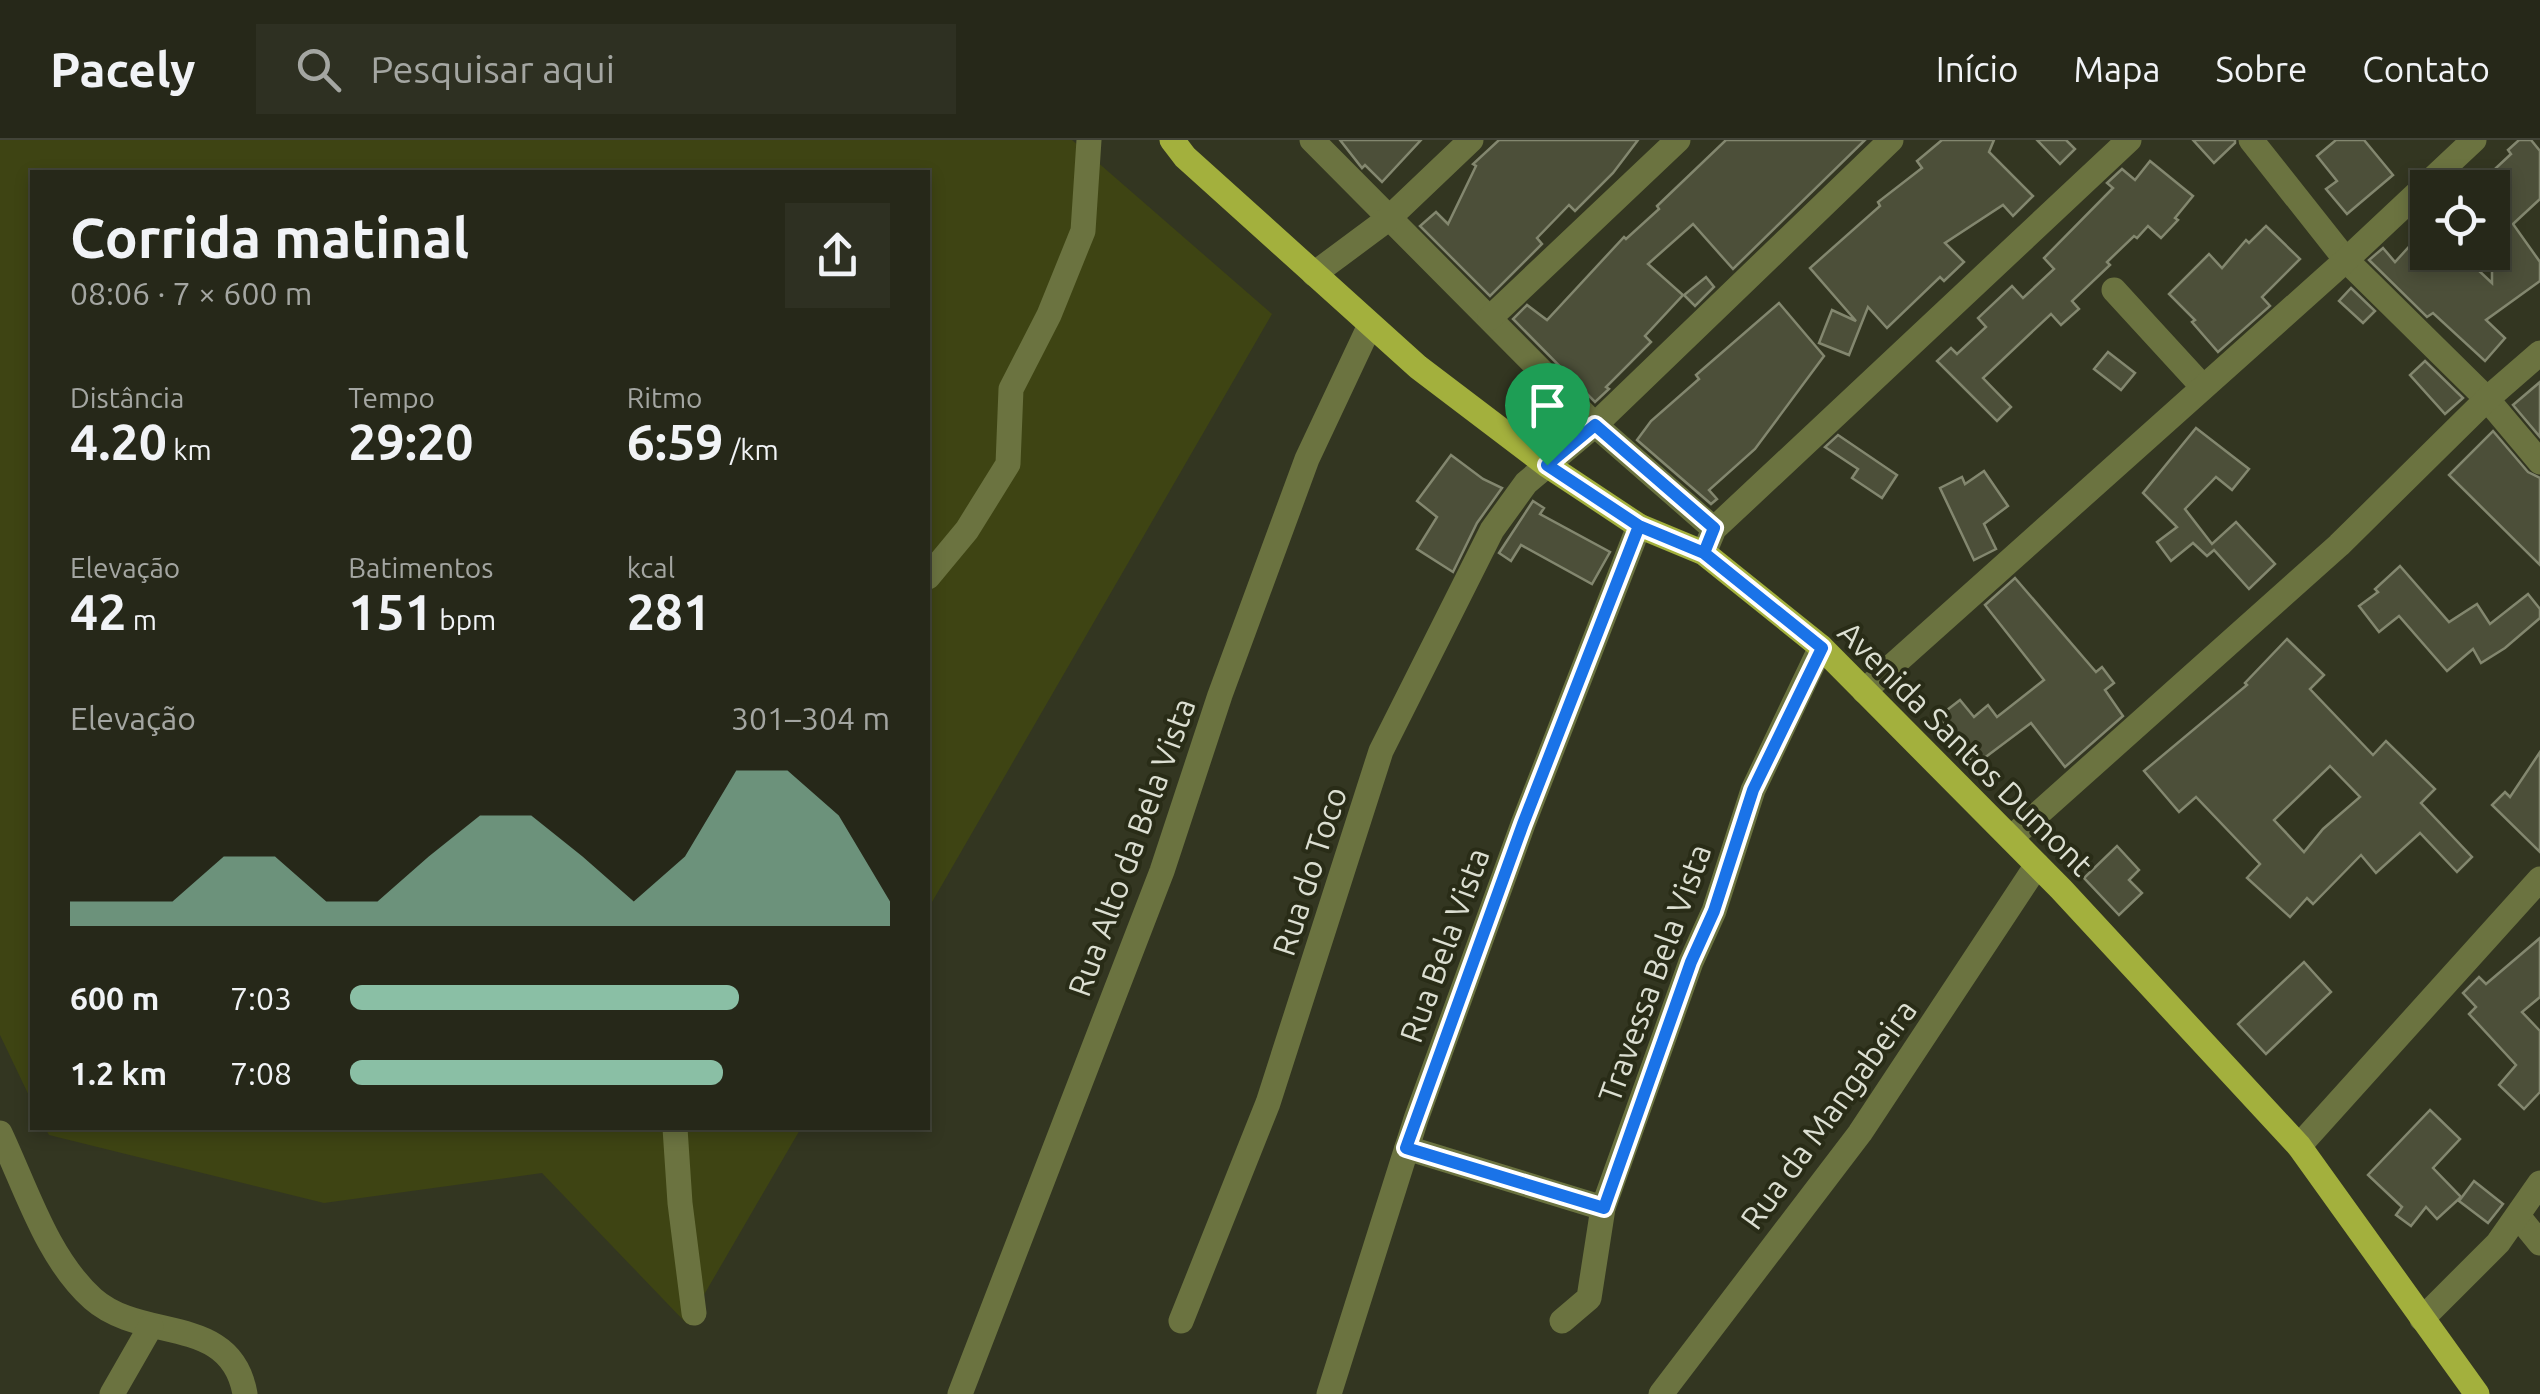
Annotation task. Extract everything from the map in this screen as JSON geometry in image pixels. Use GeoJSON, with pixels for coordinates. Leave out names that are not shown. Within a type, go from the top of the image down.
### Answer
{"type":"FeatureCollection","features":[{"type":"Feature","properties":{"kind":"main road","name":"Avenida Santos Dumont"},"geometry":{"type":"LineString","coordinates":[[1172,140],[1185,157],[1418,367],[1547,465],[1639,526],[1704,553],[1822,648],[2037,865],[2300,1146],[2476,1394]]}},
{"type":"Feature","properties":{"kind":"street"},"geometry":{"type":"LineString","coordinates":[[930,574],[967,530],[1008,464],[1010,389],[1049,315],[1083,231],[1089,140]]}},
{"type":"Feature","properties":{"kind":"street"},"geometry":{"type":"LineString","coordinates":[[1312,140],[1595,425],[1714,528]]}},
{"type":"Feature","properties":{"kind":"street"},"geometry":{"type":"LineString","coordinates":[[1314,274],[1388,219],[1470,140]]}},
{"type":"Feature","properties":{"kind":"street"},"geometry":{"type":"LineString","coordinates":[[1490,318],[1678,140]]}},
{"type":"Feature","properties":{"kind":"street","name":"Rua do Toco"},"geometry":{"type":"LineString","coordinates":[[1181,1322],[1268,1103],[1381,751],[1492,530],[1510,501],[1595,425],[1891,140]]}},
{"type":"Feature","properties":{"kind":"street"},"geometry":{"type":"LineString","coordinates":[[1704,553],[1714,528],[2129,140]]}},
{"type":"Feature","properties":{"kind":"street"},"geometry":{"type":"LineString","coordinates":[[2251,140],[2346,260],[2487,399],[2540,462]]}},
{"type":"Feature","properties":{"kind":"street"},"geometry":{"type":"LineString","coordinates":[[1864,691],[2346,260],[2474,140]]}},
{"type":"Feature","properties":{"kind":"street"},"geometry":{"type":"LineString","coordinates":[[2114,290],[2202,387]]}},
{"type":"Feature","properties":{"kind":"street","name":"Rua Alto da Bela Vista"},"geometry":{"type":"LineString","coordinates":[[960,1394],[1162,870],[1220,695],[1306,459],[1370,325]]}},
{"type":"Feature","properties":{"kind":"street"},"geometry":{"type":"LineString","coordinates":[[2010,838],[2339,545],[2487,399],[2540,353]]}},
{"type":"Feature","properties":{"kind":"street","name":"Rua Bela Vista"},"geometry":{"type":"LineString","coordinates":[[1330,1394],[1406,1148],[1523,824],[1639,526]]}},
{"type":"Feature","properties":{"kind":"street","name":"Travessa Bela Vista"},"geometry":{"type":"LineString","coordinates":[[1562,1321],[1589,1298],[1604,1208],[1691,962],[1714,911],[1753,790],[1822,648]]}},
{"type":"Feature","properties":{"kind":"street","name":"Rua da Mangabeira"},"geometry":{"type":"LineString","coordinates":[[1661,1394],[1860,1133],[2037,865]]}},
{"type":"Feature","properties":{"kind":"street"},"geometry":{"type":"LineString","coordinates":[[2300,1146],[2540,879]]}},
{"type":"Feature","properties":{"kind":"street"},"geometry":{"type":"LineString","coordinates":[[675,1130],[694,1313]]}},
{"type":"Feature","properties":{"kind":"street"},"geometry":{"type":"LineString","coordinates":[[0,1133],[67,1271],[94,1300],[119,1317],[208,1339],[240,1370],[245,1394]]}},
{"type":"Feature","properties":{"kind":"street"},"geometry":{"type":"LineString","coordinates":[[1406,1148],[1604,1208]]}},
{"type":"Feature","properties":{"kind":"street"},"geometry":{"type":"LineString","coordinates":[[2422,1318],[2498,1243],[2540,1183]]}},
{"type":"Feature","properties":{"kind":"street"},"geometry":{"type":"LineString","coordinates":[[2518,1216],[2540,1243]]}},
{"type":"Feature","properties":{"kind":"street"},"geometry":{"type":"LineString","coordinates":[[112,1394],[151,1326]]}},
{"type":"Feature","properties":{"kind":"green space"},"geometry":{"type":"Polygon","coordinates":[[[0,140],[1072,140],[1272,314],[930,906],[930,170],[30,170],[30,1098],[0,1035],[0,140]]]}},
{"type":"Feature","properties":{"kind":"green space"},"geometry":{"type":"Polygon","coordinates":[[[46,1130],[800,1130],[687,1324],[542,1173],[324,1203],[49,1135],[46,1130]]]}},
{"type":"Feature","properties":{"kind":"building"},"geometry":{"type":"Polygon","coordinates":[[[1340,140],[1421,140],[1382,182],[1365,165],[1362,168],[1340,140]]]}},
{"type":"Feature","properties":{"kind":"building"},"geometry":{"type":"Polygon","coordinates":[[[1499,140],[1638,140],[1613,173],[1575,211],[1569,205],[1537,238],[1542,244],[1490,296],[1420,226],[1436,212],[1448,224],[1476,166],[1473,164],[1499,140]]]}},
{"type":"Feature","properties":{"kind":"building"},"geometry":{"type":"Polygon","coordinates":[[[1726,140],[1865,140],[1733,269],[1693,224],[1648,264],[1683,295],[1645,336],[1651,342],[1595,402],[1513,319],[1527,305],[1547,320],[1624,237],[1659,209],[1657,206],[1726,140]]]}},
{"type":"Feature","properties":{"kind":"building"},"geometry":{"type":"Polygon","coordinates":[[[1942,140],[1994,140],[1989,152],[2033,196],[2013,216],[2003,205],[1945,243],[1964,262],[1944,281],[1940,277],[1887,328],[1868,307],[1849,355],[1819,343],[1832,310],[1856,321],[1810,268],[1880,206],[1878,202],[1922,168],[1917,161],[1942,140]]]}},
{"type":"Feature","properties":{"kind":"building"},"geometry":{"type":"Polygon","coordinates":[[[2037,140],[2066,140],[2075,149],[2060,164],[2037,140]]]}},
{"type":"Feature","properties":{"kind":"building"},"geometry":{"type":"Polygon","coordinates":[[[2193,140],[2235,140],[2235,143],[2214,163],[2193,140]]]}},
{"type":"Feature","properties":{"kind":"building"},"geometry":{"type":"Polygon","coordinates":[[[2336,140],[2364,140],[2393,175],[2347,214],[2326,189],[2337,181],[2317,156],[2336,140]]]}},
{"type":"Feature","properties":{"kind":"building"},"geometry":{"type":"Polygon","coordinates":[[[2519,140],[2531,140],[2540,151],[2540,199],[2513,224],[2540,262],[2540,281],[2486,320],[2505,338],[2485,361],[2433,313],[2427,317],[2369,260],[2383,248],[2395,262],[2410,246],[2410,270],[2478,270],[2492,283],[2492,270],[2510,270],[2510,170],[2494,170],[2511,154],[2508,150],[2519,140]]]}},
{"type":"Feature","properties":{"kind":"building"},"geometry":{"type":"Polygon","coordinates":[[[2150,161],[2193,196],[2161,238],[2148,226],[2107,262],[2110,265],[2072,301],[2079,309],[2061,325],[2051,314],[1983,378],[2011,407],[1997,421],[1937,361],[1951,348],[1957,354],[1986,327],[1978,318],[2012,286],[2023,298],[2054,269],[2044,258],[2113,188],[2107,183],[2122,169],[2135,180],[2150,161]]]}},
{"type":"Feature","properties":{"kind":"building"},"geometry":{"type":"Polygon","coordinates":[[[2266,226],[2300,259],[2262,297],[2270,306],[2218,352],[2192,322],[2195,320],[2169,294],[2209,254],[2222,268],[2246,240],[2249,243],[2266,226]]]}},
{"type":"Feature","properties":{"kind":"building"},"geometry":{"type":"Polygon","coordinates":[[[1706,277],[1714,287],[1695,306],[1684,295],[1706,277]]]}},
{"type":"Feature","properties":{"kind":"building"},"geometry":{"type":"Polygon","coordinates":[[[2351,288],[2375,311],[2363,323],[2339,301],[2351,288]]]}},
{"type":"Feature","properties":{"kind":"building"},"geometry":{"type":"Polygon","coordinates":[[[1779,303],[1824,356],[1755,449],[1709,490],[1717,499],[1711,504],[1637,440],[1651,421],[1699,379],[1696,375],[1779,303]]]}},
{"type":"Feature","properties":{"kind":"building"},"geometry":{"type":"Polygon","coordinates":[[[2108,352],[2135,373],[2121,390],[2094,369],[2108,352]]]}},
{"type":"Feature","properties":{"kind":"building"},"geometry":{"type":"Polygon","coordinates":[[[2425,361],[2463,398],[2445,414],[2410,375],[2425,361]]]}},
{"type":"Feature","properties":{"kind":"building"},"geometry":{"type":"Polygon","coordinates":[[[2540,382],[2540,437],[2513,405],[2540,382]]]}},
{"type":"Feature","properties":{"kind":"building"},"geometry":{"type":"Polygon","coordinates":[[[2196,428],[2249,469],[2232,490],[2216,477],[2185,509],[2212,544],[2236,522],[2275,564],[2249,589],[2214,550],[2207,556],[2193,543],[2171,561],[2157,542],[2177,527],[2143,493],[2196,428]]]}},
{"type":"Feature","properties":{"kind":"building"},"geometry":{"type":"Polygon","coordinates":[[[2493,431],[2528,472],[2540,478],[2540,565],[2449,475],[2493,431]]]}},
{"type":"Feature","properties":{"kind":"building"},"geometry":{"type":"Polygon","coordinates":[[[1838,435],[1897,475],[1882,498],[1852,478],[1858,469],[1825,447],[1838,435]]]}},
{"type":"Feature","properties":{"kind":"building"},"geometry":{"type":"Polygon","coordinates":[[[1451,455],[1502,488],[1477,523],[1453,572],[1417,549],[1437,517],[1417,501],[1451,455]]]}},
{"type":"Feature","properties":{"kind":"building"},"geometry":{"type":"Polygon","coordinates":[[[1984,471],[2008,506],[1984,524],[1996,549],[1974,560],[1940,488],[1962,477],[1965,484],[1984,471]]]}},
{"type":"Feature","properties":{"kind":"building"},"geometry":{"type":"Polygon","coordinates":[[[1533,501],[1544,508],[1540,514],[1610,552],[1592,584],[1521,545],[1511,561],[1499,553],[1533,501]]]}},
{"type":"Feature","properties":{"kind":"building"},"geometry":{"type":"Polygon","coordinates":[[[2400,566],[2449,622],[2477,604],[2490,624],[2528,594],[2540,609],[2540,618],[2481,663],[2473,649],[2447,671],[2399,616],[2379,632],[2359,606],[2378,592],[2375,589],[2400,566]]]}},
{"type":"Feature","properties":{"kind":"building"},"geometry":{"type":"Polygon","coordinates":[[[2015,578],[2096,672],[2102,667],[2114,683],[2105,690],[2123,716],[2065,767],[2031,723],[1975,765],[1938,717],[1960,700],[1974,717],[1988,705],[1997,717],[2044,680],[1985,605],[2015,578]]]}},
{"type":"Feature","properties":{"kind":"building"},"geometry":{"type":"Polygon","coordinates":[[[2287,639],[2324,675],[2310,689],[2373,755],[2386,741],[2435,789],[2421,803],[2472,857],[2457,872],[2420,833],[2376,873],[2361,855],[2313,904],[2307,898],[2290,917],[2247,878],[2260,864],[2196,797],[2179,812],[2144,771],[2245,683],[2287,639]],[[2330,766],[2274,820],[2304,852],[2323,829],[2360,797],[2330,766]]]}},
{"type":"Feature","properties":{"kind":"building"},"geometry":{"type":"Polygon","coordinates":[[[2540,752],[2540,852],[2492,805],[2505,792],[2510,797],[2540,752]]]}},
{"type":"Feature","properties":{"kind":"building"},"geometry":{"type":"Polygon","coordinates":[[[2117,846],[2139,870],[2129,880],[2142,893],[2119,915],[2084,878],[2117,846]]]}},
{"type":"Feature","properties":{"kind":"building"},"geometry":{"type":"Polygon","coordinates":[[[2540,938],[2540,997],[2522,1012],[2540,1031],[2540,1092],[2524,1109],[2499,1085],[2516,1065],[2469,1014],[2476,1007],[2463,993],[2479,977],[2486,984],[2540,938]]]}},
{"type":"Feature","properties":{"kind":"building"},"geometry":{"type":"Polygon","coordinates":[[[2304,962],[2331,992],[2266,1054],[2238,1024],[2304,962]]]}},
{"type":"Feature","properties":{"kind":"building"},"geometry":{"type":"Polygon","coordinates":[[[2430,1110],[2460,1139],[2433,1168],[2461,1197],[2437,1219],[2426,1207],[2411,1226],[2396,1215],[2402,1207],[2368,1175],[2430,1110]]]}},
{"type":"Feature","properties":{"kind":"building"},"geometry":{"type":"Polygon","coordinates":[[[2474,1181],[2503,1204],[2488,1223],[2459,1201],[2474,1181]]]}},
{"type":"Feature","properties":{"kind":"route"},"geometry":{"type":"LineString","coordinates":[[1547,465],[1595,425],[1714,528],[1704,553],[1639,526],[1523,824],[1406,1148],[1604,1208],[1691,962],[1714,911],[1753,790],[1822,648],[1704,553],[1639,526],[1547,465]]}}]}
